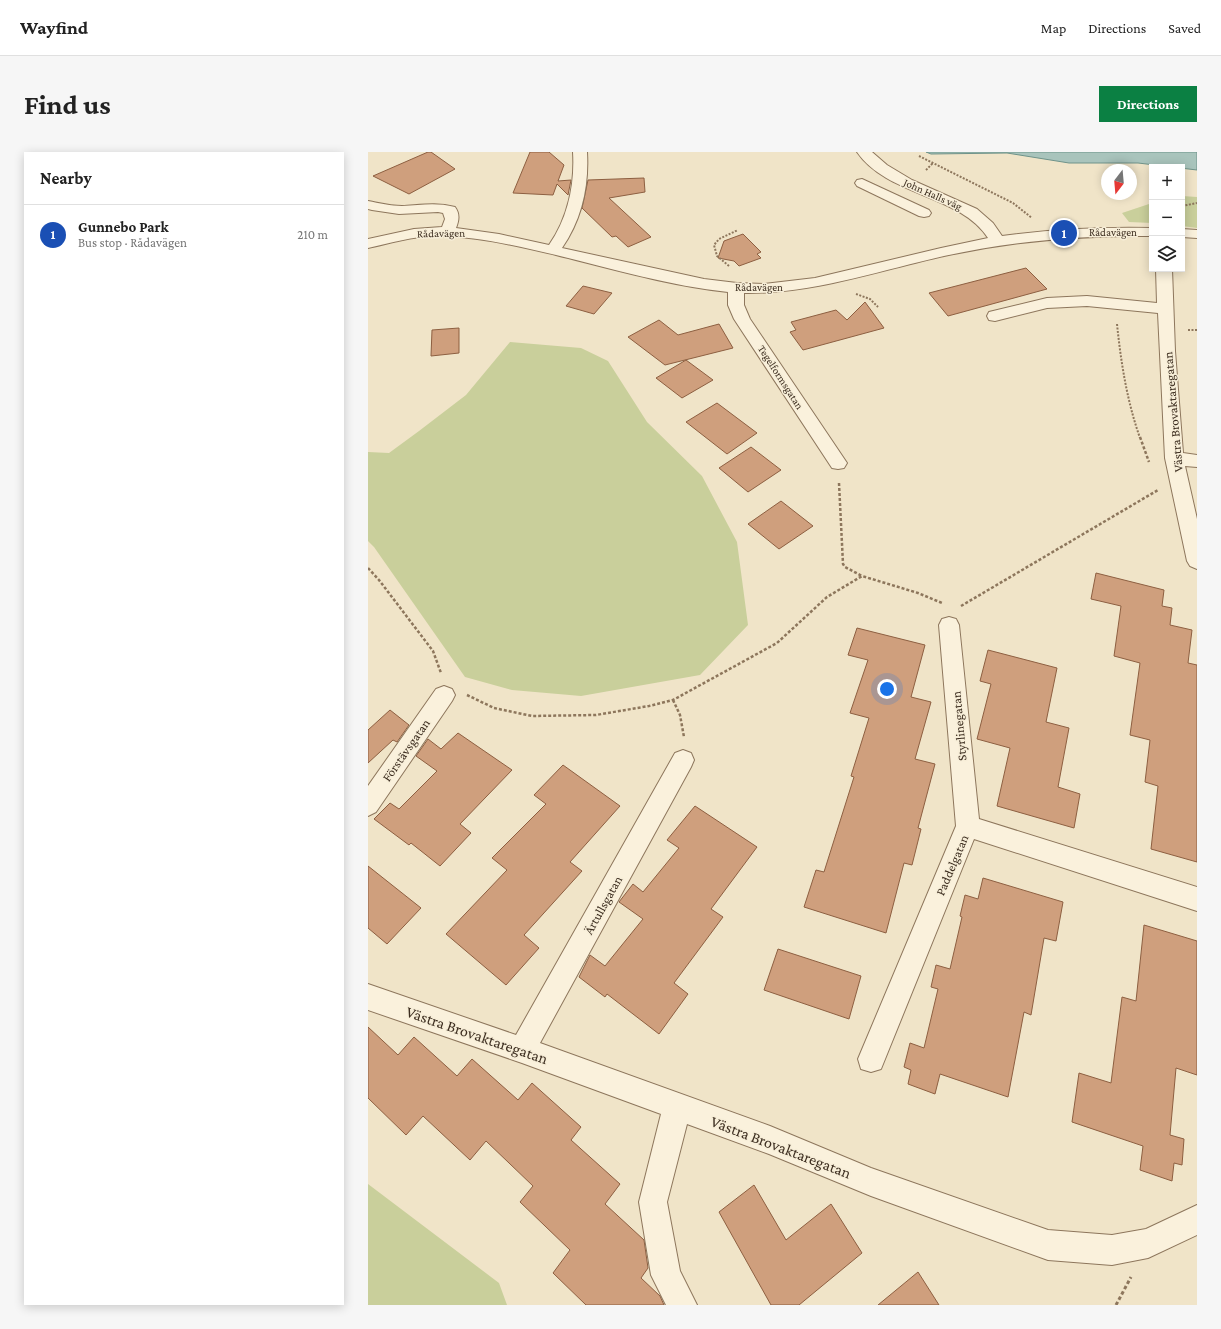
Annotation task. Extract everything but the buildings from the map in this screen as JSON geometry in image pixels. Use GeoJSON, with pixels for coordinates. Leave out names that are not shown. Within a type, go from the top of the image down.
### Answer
{"type":"FeatureCollection","features":[{"type":"Feature","properties":{"kind":"street"},"geometry":{"type":"LineString","coordinates":[[553,250],[565,232],[572,217],[581,174],[580,152]]}},
{"type":"Feature","properties":{"kind":"street","name":"John Halls väg"},"geometry":{"type":"LineString","coordinates":[[864,152],[882,168],[917,188],[972,212],[988,226],[997,240]]}},
{"type":"Feature","properties":{"kind":"street"},"geometry":{"type":"LineString","coordinates":[[862,183],[924,213]]}},
{"type":"Feature","properties":{"kind":"street"},"geometry":{"type":"LineString","coordinates":[[896,200],[917,188]]}},
{"type":"Feature","properties":{"kind":"street"},"geometry":{"type":"LineString","coordinates":[[368,205],[401,210],[433,207],[450,210],[452,219],[448,231]]}},
{"type":"Feature","properties":{"kind":"street"},"geometry":{"type":"LineString","coordinates":[[368,230],[393,222],[397,219],[401,210]]}},
{"type":"Feature","properties":{"kind":"street","name":"Rådavägen"},"geometry":{"type":"LineString","coordinates":[[368,244],[405,235],[448,231],[469,232],[682,280],[736,288],[784,288],[827,282],[940,252],[997,240],[1046,234],[1100,231],[1149,232]]}},
{"type":"Feature","properties":{"kind":"street"},"geometry":{"type":"LineString","coordinates":[[1185,233],[1197,234]]}},
{"type":"Feature","properties":{"kind":"street","name":"Västra Brovaktaregatan"},"geometry":{"type":"LineString","coordinates":[[1164,272],[1174,458],[1197,561]]}},
{"type":"Feature","properties":{"kind":"street","name":"Tegelformsgatan"},"geometry":{"type":"LineString","coordinates":[[736,288],[736,305],[742,319],[838,463]]}},
{"type":"Feature","properties":{"kind":"street"},"geometry":{"type":"LineString","coordinates":[[995,316],[1047,303],[1087,301],[1165,309]]}},
{"type":"Feature","properties":{"kind":"street"},"geometry":{"type":"LineString","coordinates":[[1174,458],[1197,461]]}},
{"type":"Feature","properties":{"kind":"street","name":"Styrlinegatan"},"geometry":{"type":"LineString","coordinates":[[951,617],[968,826]]}},
{"type":"Feature","properties":{"kind":"street","name":"Förstävsgatan"},"geometry":{"type":"LineString","coordinates":[[368,805],[444,695]]}},
{"type":"Feature","properties":{"kind":"street","name":"Ärtullsgatan"},"geometry":{"type":"LineString","coordinates":[[522,1050],[683,760]]}},
{"type":"Feature","properties":{"kind":"street","name":"Paddelgatan"},"geometry":{"type":"LineString","coordinates":[[871,1059],[968,826],[1197,900]]}},
{"type":"Feature","properties":{"kind":"street","name":"Västra Brovaktaregatan"},"geometry":{"type":"LineString","coordinates":[[368,997],[522,1050],[770,1140],[871,1182],[1048,1245],[1112,1250],[1148,1243],[1197,1220]]}},
{"type":"Feature","properties":{"kind":"street"},"geometry":{"type":"LineString","coordinates":[[676,1107],[653,1202],[666,1275],[682,1305]]}},
{"type":"Feature","properties":{"kind":"path"},"geometry":{"type":"LineString","coordinates":[[919,156],[1013,203],[1042,226],[1046,234]]}},
{"type":"Feature","properties":{"kind":"path"},"geometry":{"type":"LineString","coordinates":[[923,172],[933,163]]}},
{"type":"Feature","properties":{"kind":"path"},"geometry":{"type":"LineString","coordinates":[[1185,205],[1197,203]]}},
{"type":"Feature","properties":{"kind":"path"},"geometry":{"type":"LineString","coordinates":[[734,270],[717,256],[714,245],[719,239],[738,230]]}},
{"type":"Feature","properties":{"kind":"path"},"geometry":{"type":"LineString","coordinates":[[850,292],[864,296],[878,307]]}},
{"type":"Feature","properties":{"kind":"path"},"geometry":{"type":"LineString","coordinates":[[1115,303],[1122,368],[1133,418],[1149,463]]}},
{"type":"Feature","properties":{"kind":"path"},"geometry":{"type":"LineString","coordinates":[[838,463],[843,564],[845,567],[862,576],[918,593],[945,604],[951,617],[967,604],[1152,492],[1158,490],[1161,497]]}},
{"type":"Feature","properties":{"kind":"path"},"geometry":{"type":"LineString","coordinates":[[368,568],[379,580],[433,651],[441,670],[444,695],[462,693],[494,708],[532,716],[596,715],[620,712],[673,700],[777,643],[827,598],[862,576]]}},
{"type":"Feature","properties":{"kind":"path"},"geometry":{"type":"LineString","coordinates":[[673,700],[680,715],[684,734],[683,760]]}},
{"type":"Feature","properties":{"kind":"green space"},"geometry":{"type":"Polygon","coordinates":[[[1185,196],[1197,197],[1197,228],[1185,226],[1185,196]]]}},
{"type":"Feature","properties":{"kind":"green space"},"geometry":{"type":"Polygon","coordinates":[[[1149,204],[1149,223],[1129,222],[1122,213],[1149,204]]]}},
{"type":"Feature","properties":{"kind":"green space"},"geometry":{"type":"Polygon","coordinates":[[[510,342],[581,348],[608,361],[647,422],[702,476],[737,542],[748,625],[700,675],[581,696],[512,690],[465,677],[374,547],[368,541],[368,452],[389,453],[466,395],[510,342]]]}},
{"type":"Feature","properties":{"kind":"green space"},"geometry":{"type":"Polygon","coordinates":[[[368,1184],[499,1283],[507,1305],[368,1305],[368,1184]]]}},
{"type":"Feature","properties":{"kind":"water"},"geometry":{"type":"Polygon","coordinates":[[[926,152],[1197,152],[1197,170],[1185,169],[1185,164],[1069,163],[1007,153],[931,154],[926,152]]]}},
{"type":"Feature","properties":{"kind":"place","name":"Gunnebo Park"},"geometry":{"type":"Point","coordinates":[1064,233]}}]}
